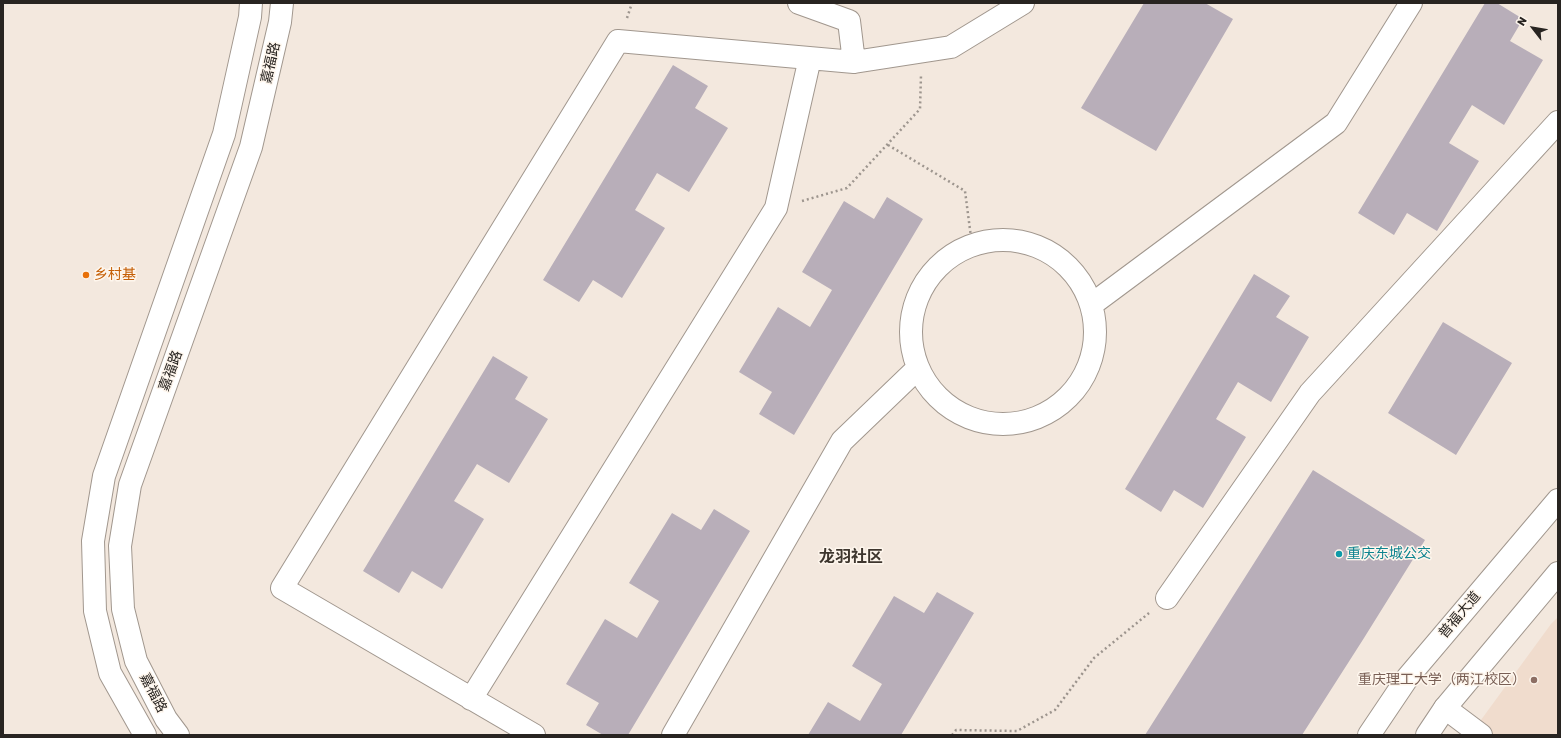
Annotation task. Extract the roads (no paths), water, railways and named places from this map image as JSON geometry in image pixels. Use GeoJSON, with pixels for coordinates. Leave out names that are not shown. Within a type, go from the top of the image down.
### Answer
{"type":"FeatureCollection","features":[{"type":"Feature","properties":{"kind":"street","name":"嘉福路"},"geometry":{"type":"LineString","coordinates":[[146,735],[110,673],[95,611],[93,541],[104,476],[224,134],[250,17],[251,3]]}},
{"type":"Feature","properties":{"kind":"street","name":"嘉福路"},"geometry":{"type":"LineString","coordinates":[[178,735],[166,720],[136,661],[123,609],[120,546],[130,485],[251,147],[280,22],[282,3]]}},
{"type":"Feature","properties":{"kind":"street"},"geometry":{"type":"LineString","coordinates":[[799,3],[849,21],[854,62]]}},
{"type":"Feature","properties":{"kind":"street"},"geometry":{"type":"LineString","coordinates":[[534,735],[282,588],[618,41],[854,62],[951,47],[1023,3]]}},
{"type":"Feature","properties":{"kind":"street"},"geometry":{"type":"LineString","coordinates":[[1091,305],[1336,123],[1411,3]]}},
{"type":"Feature","properties":{"kind":"street"},"geometry":{"type":"LineString","coordinates":[[471,699],[776,208],[810,58]]}},
{"type":"Feature","properties":{"kind":"street"},"geometry":{"type":"LineString","coordinates":[[1167,598],[1310,393],[1558,122]]}},
{"type":"Feature","properties":{"kind":"street"},"geometry":{"type":"LineString","coordinates":[[1001,240],[1030,243],[1044,250],[1057,257],[1078,278],[1091,305],[1095,336],[1088,366],[1073,393],[1048,413],[1019,423],[988,424],[958,414],[934,395],[918,368],[910,340],[913,309],[925,282],[946,260],[972,245],[1001,240]]}},
{"type":"Feature","properties":{"kind":"street"},"geometry":{"type":"LineString","coordinates":[[673,735],[842,441],[918,368]]}},
{"type":"Feature","properties":{"kind":"street","name":"普福大道"},"geometry":{"type":"LineString","coordinates":[[1369,735],[1408,678],[1558,500]]}},
{"type":"Feature","properties":{"kind":"street"},"geometry":{"type":"LineString","coordinates":[[1427,735],[1445,708],[1558,573]]}},
{"type":"Feature","properties":{"kind":"street"},"geometry":{"type":"LineString","coordinates":[[1445,708],[1481,735]]}},
{"type":"Feature","properties":{"kind":"place","name":"乡村基"},"geometry":{"type":"Point","coordinates":[86,275]}},
{"type":"Feature","properties":{"kind":"place","name":"重庆东城公交"},"geometry":{"type":"Point","coordinates":[1339,554]}},
{"type":"Feature","properties":{"kind":"place","name":"重庆理工大学（两江校区）"},"geometry":{"type":"Point","coordinates":[1534,680]}},
{"type":"Feature","properties":{"kind":"district","name":"龙羽社区"},"geometry":{"type":"Point","coordinates":[851,557]}}]}
